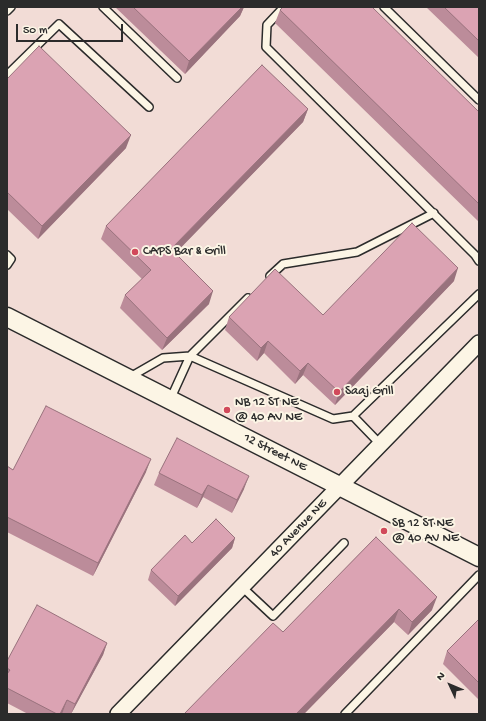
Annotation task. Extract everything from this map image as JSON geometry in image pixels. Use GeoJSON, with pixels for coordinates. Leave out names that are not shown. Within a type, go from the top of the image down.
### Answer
{"type":"FeatureCollection","features":[{"type":"Feature","properties":{"kind":"street","name":"12 Street NE"},"geometry":{"type":"LineString","coordinates":[[7,317],[479,557]]}},
{"type":"Feature","properties":{"kind":"street","name":"40 Avenue NE"},"geometry":{"type":"LineString","coordinates":[[124,712],[242,587],[477,349]]}},
{"type":"Feature","properties":{"kind":"lane"},"geometry":{"type":"LineString","coordinates":[[7,11],[11,7]]}},
{"type":"Feature","properties":{"kind":"lane"},"geometry":{"type":"LineString","coordinates":[[103,7],[176,78]]}},
{"type":"Feature","properties":{"kind":"lane"},"geometry":{"type":"LineString","coordinates":[[284,7],[267,25],[266,47],[434,213],[475,255],[479,262]]}},
{"type":"Feature","properties":{"kind":"lane"},"geometry":{"type":"LineString","coordinates":[[384,7],[479,100]]}},
{"type":"Feature","properties":{"kind":"lane"},"geometry":{"type":"LineString","coordinates":[[7,75],[59,24],[150,107]]}},
{"type":"Feature","properties":{"kind":"lane"},"geometry":{"type":"LineString","coordinates":[[266,280],[283,264],[357,252],[434,213]]}},
{"type":"Feature","properties":{"kind":"lane"},"geometry":{"type":"LineString","coordinates":[[7,255],[11,259],[7,265]]}},
{"type":"Feature","properties":{"kind":"lane"},"geometry":{"type":"LineString","coordinates":[[170,400],[190,356],[255,291]]}},
{"type":"Feature","properties":{"kind":"lane"},"geometry":{"type":"LineString","coordinates":[[128,378],[163,358],[190,356],[333,420],[353,416],[479,294]]}},
{"type":"Feature","properties":{"kind":"lane"},"geometry":{"type":"LineString","coordinates":[[353,416],[381,445]]}},
{"type":"Feature","properties":{"kind":"lane"},"geometry":{"type":"LineString","coordinates":[[242,587],[273,616],[344,543]]}},
{"type":"Feature","properties":{"kind":"lane"},"geometry":{"type":"LineString","coordinates":[[344,714],[479,575]]}},
{"type":"Feature","properties":{"kind":"shaded area"},"geometry":{"type":"Polygon","coordinates":[[[7,7],[479,7],[479,714],[7,714],[7,7]]]}},
{"type":"Feature","properties":{"kind":"building"},"geometry":{"type":"Polygon","coordinates":[[[133,7],[242,7],[189,61],[133,7]]]}},
{"type":"Feature","properties":{"kind":"building"},"geometry":{"type":"Polygon","coordinates":[[[283,7],[372,7],[479,112],[479,204],[280,10],[283,7]]]}},
{"type":"Feature","properties":{"kind":"building"},"geometry":{"type":"Polygon","coordinates":[[[444,7],[479,7],[479,41],[444,7]]]}},
{"type":"Feature","properties":{"kind":"building"},"geometry":{"type":"Polygon","coordinates":[[[39,46],[131,135],[42,226],[7,192],[7,79],[39,46]]]}},
{"type":"Feature","properties":{"kind":"building"},"geometry":{"type":"Polygon","coordinates":[[[262,65],[308,109],[171,249],[213,291],[167,338],[125,295],[151,270],[106,226],[262,65]]]}},
{"type":"Feature","properties":{"kind":"building"},"geometry":{"type":"Polygon","coordinates":[[[412,223],[458,268],[339,392],[308,363],[300,371],[268,341],[261,348],[229,317],[275,269],[323,315],[412,223]]]}},
{"type":"Feature","properties":{"kind":"building"},"geometry":{"type":"Polygon","coordinates":[[[46,406],[151,459],[98,563],[7,517],[7,466],[13,470],[46,406]]]}},
{"type":"Feature","properties":{"kind":"building"},"geometry":{"type":"Polygon","coordinates":[[[177,438],[249,476],[237,500],[208,485],[202,495],[159,473],[177,438]]]}},
{"type":"Feature","properties":{"kind":"building"},"geometry":{"type":"Polygon","coordinates":[[[216,519],[235,538],[178,596],[151,570],[185,535],[192,543],[216,519]]]}},
{"type":"Feature","properties":{"kind":"building"},"geometry":{"type":"Polygon","coordinates":[[[376,537],[437,597],[412,622],[399,609],[296,714],[184,714],[273,623],[283,632],[376,537]]]}},
{"type":"Feature","properties":{"kind":"building"},"geometry":{"type":"Polygon","coordinates":[[[37,605],[107,643],[75,704],[67,700],[60,714],[57,714],[7,688],[7,674],[10,670],[7,668],[7,661],[37,605]]]}},
{"type":"Feature","properties":{"kind":"building"},"geometry":{"type":"Polygon","coordinates":[[[479,619],[479,683],[447,651],[479,619]]]}},
{"type":"Feature","properties":{"kind":"place","name":"CAPS Bar & Grill"},"geometry":{"type":"Point","coordinates":[135,252]}},
{"type":"Feature","properties":{"kind":"place","name":"Saaj Grill"},"geometry":{"type":"Point","coordinates":[337,392]}},
{"type":"Feature","properties":{"kind":"place","name":"NB 12 ST NE @ 40 AV NE"},"geometry":{"type":"Point","coordinates":[227,410]}},
{"type":"Feature","properties":{"kind":"place","name":"SB 12 ST NE @ 40 AV NE"},"geometry":{"type":"Point","coordinates":[384,531]}}]}
